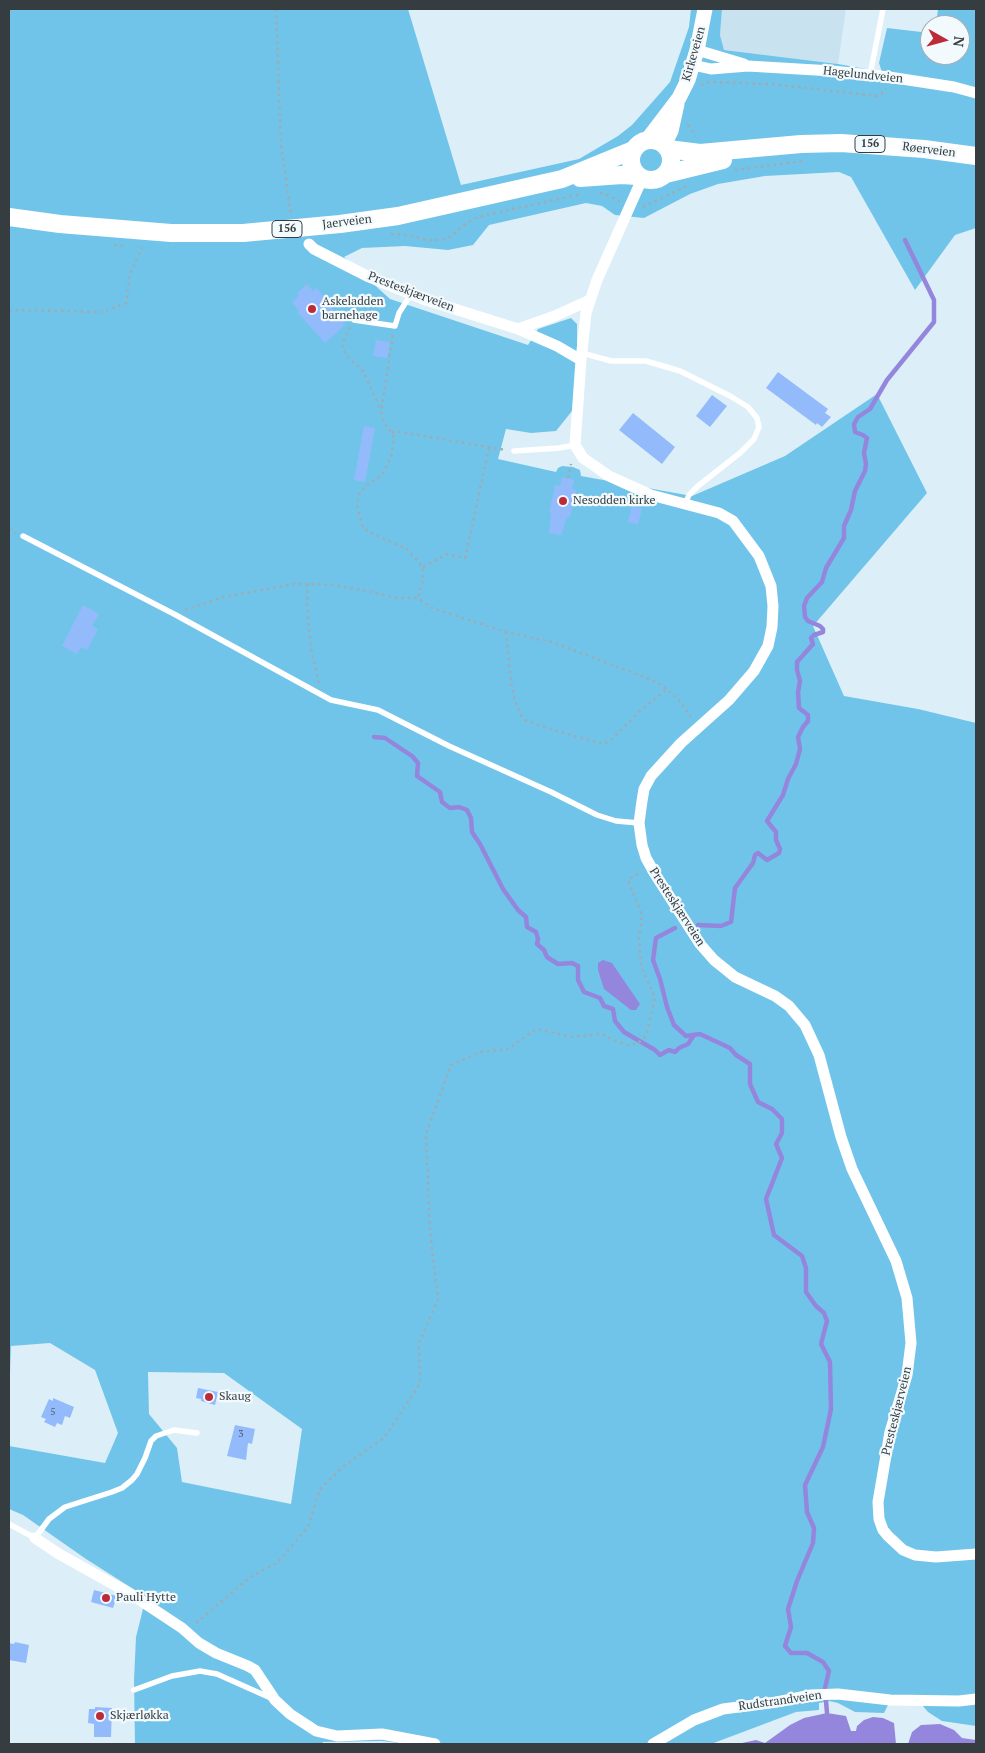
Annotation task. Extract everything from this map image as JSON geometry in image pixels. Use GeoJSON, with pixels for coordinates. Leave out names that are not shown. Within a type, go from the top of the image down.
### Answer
{"type":"FeatureCollection","features":[{"type":"Feature","properties":{"kind":"main road","name":"Kirkeveien"},"geometry":{"type":"LineString","coordinates":[[660,145],[671,131],[679,98],[695,57],[704,9]]}},
{"type":"Feature","properties":{"kind":"main road","name":"156"},"geometry":{"type":"LineString","coordinates":[[633,150],[640,142],[660,145]]}},
{"type":"Feature","properties":{"kind":"main road","name":"Røerveien"},"geometry":{"type":"LineString","coordinates":[[660,145],[700,153],[762,149],[801,144],[870,144],[976,156]]}},
{"type":"Feature","properties":{"kind":"main road"},"geometry":{"type":"LineString","coordinates":[[660,145],[671,162],[666,174]]}},
{"type":"Feature","properties":{"kind":"main road","name":"Røerveien"},"geometry":{"type":"LineString","coordinates":[[666,174],[762,149]]}},
{"type":"Feature","properties":{"kind":"main road","name":"Jaerveien"},"geometry":{"type":"LineString","coordinates":[[562,179],[633,150]]}},
{"type":"Feature","properties":{"kind":"main road"},"geometry":{"type":"LineString","coordinates":[[633,150],[630,163],[640,178]]}},
{"type":"Feature","properties":{"kind":"main road","name":"156"},"geometry":{"type":"LineString","coordinates":[[640,178],[657,180],[666,174]]}},
{"type":"Feature","properties":{"kind":"main road","name":"Jaerveien"},"geometry":{"type":"LineString","coordinates":[[9,217],[60,224],[171,233],[243,233],[340,224],[398,216],[562,179],[622,175],[640,178]]}},
{"type":"Feature","properties":{"kind":"street","name":"Hagelundveien"},"geometry":{"type":"LineString","coordinates":[[695,57],[710,70],[748,66],[870,75],[976,93]]}},
{"type":"Feature","properties":{"kind":"street"},"geometry":{"type":"LineString","coordinates":[[575,445],[586,313],[597,280],[640,178]]}},
{"type":"Feature","properties":{"kind":"street","name":"Presteskjærveien"},"geometry":{"type":"LineString","coordinates":[[309,244],[314,249],[368,277],[411,294],[518,329],[582,357]]}},
{"type":"Feature","properties":{"kind":"street"},"geometry":{"type":"LineString","coordinates":[[518,329],[555,316],[590,300]]}},
{"type":"Feature","properties":{"kind":"street","name":"Presteskjærveien"},"geometry":{"type":"LineString","coordinates":[[575,445],[583,458],[609,476],[651,495],[718,513],[733,521],[759,556],[771,586],[774,606],[772,627],[764,656],[729,700],[669,755],[651,776],[644,789],[639,823],[642,845],[651,866],[700,944],[714,960],[735,977],[775,996],[789,1006],[805,1025],[819,1055],[844,1148],[852,1169],[896,1261],[907,1298],[911,1343],[907,1374],[890,1432],[878,1502],[879,1519],[884,1530],[903,1550],[915,1555],[936,1557],[976,1554]]}},
{"type":"Feature","properties":{"kind":"street"},"geometry":{"type":"LineString","coordinates":[[35,1538],[59,1554],[129,1593],[199,1643],[216,1653],[255,1670],[275,1700],[302,1723],[326,1735],[382,1734],[435,1744]]}},
{"type":"Feature","properties":{"kind":"street","name":"Rudstrandveien"},"geometry":{"type":"LineString","coordinates":[[653,1744],[694,1720],[723,1709],[777,1702],[811,1695],[838,1694],[890,1700],[959,1701],[976,1699]]}},
{"type":"Feature","properties":{"kind":"lane"},"geometry":{"type":"LineString","coordinates":[[870,75],[883,9]]}},
{"type":"Feature","properties":{"kind":"lane"},"geometry":{"type":"LineString","coordinates":[[354,320],[395,326],[399,313],[411,294]]}},
{"type":"Feature","properties":{"kind":"lane"},"geometry":{"type":"LineString","coordinates":[[582,357],[611,361],[646,361],[680,371],[730,396],[748,407],[757,418],[759,427],[754,439],[740,453],[698,486],[687,498],[685,504]]}},
{"type":"Feature","properties":{"kind":"lane"},"geometry":{"type":"LineString","coordinates":[[514,451],[575,445]]}},
{"type":"Feature","properties":{"kind":"lane"},"geometry":{"type":"LineString","coordinates":[[23,536],[174,614],[331,700],[378,710],[449,746],[551,792],[596,815],[616,821],[639,823]]}},
{"type":"Feature","properties":{"kind":"lane"},"geometry":{"type":"LineString","coordinates":[[9,1524],[35,1538],[49,1519],[65,1507],[112,1492],[132,1480],[145,1458],[151,1441],[156,1436],[174,1430],[197,1432]]}},
{"type":"Feature","properties":{"kind":"lane"},"geometry":{"type":"LineString","coordinates":[[134,1690],[172,1676],[200,1671],[217,1674],[275,1700]]}},
{"type":"Feature","properties":{"kind":"path"},"geometry":{"type":"LineString","coordinates":[[276,9],[281,145],[292,228]]}},
{"type":"Feature","properties":{"kind":"path"},"geometry":{"type":"LineString","coordinates":[[696,87],[709,82],[770,84],[877,96],[884,92],[889,77]]}},
{"type":"Feature","properties":{"kind":"path"},"geometry":{"type":"LineString","coordinates":[[686,122],[690,130],[700,139]]}},
{"type":"Feature","properties":{"kind":"path"},"geometry":{"type":"LineString","coordinates":[[726,172],[812,160]]}},
{"type":"Feature","properties":{"kind":"path"},"geometry":{"type":"LineString","coordinates":[[637,210],[691,184]]}},
{"type":"Feature","properties":{"kind":"path"},"geometry":{"type":"LineString","coordinates":[[593,193],[608,195],[622,202]]}},
{"type":"Feature","properties":{"kind":"path"},"geometry":{"type":"LineString","coordinates":[[384,235],[399,234],[427,240],[441,240],[452,236],[464,224],[477,217],[584,194]]}},
{"type":"Feature","properties":{"kind":"path"},"geometry":{"type":"LineString","coordinates":[[9,310],[103,312],[126,303],[130,274],[142,247]]}},
{"type":"Feature","properties":{"kind":"path"},"geometry":{"type":"LineString","coordinates":[[354,320],[344,339],[342,348],[346,355],[363,371],[384,422],[394,439],[387,468],[383,474],[360,492],[357,506],[361,524],[363,528],[373,534],[407,549],[422,567],[423,580],[418,598]]}},
{"type":"Feature","properties":{"kind":"path"},"geometry":{"type":"LineString","coordinates":[[381,412],[395,326]]}},
{"type":"Feature","properties":{"kind":"path"},"geometry":{"type":"LineString","coordinates":[[392,433],[395,431],[514,451]]}},
{"type":"Feature","properties":{"kind":"path"},"geometry":{"type":"LineString","coordinates":[[422,567],[447,554],[464,558],[489,448]]}},
{"type":"Feature","properties":{"kind":"path"},"geometry":{"type":"LineString","coordinates":[[174,614],[224,597],[278,586],[308,584],[333,585],[396,598],[418,598],[432,608],[506,632],[561,645],[649,679],[667,689],[677,698],[699,728]]}},
{"type":"Feature","properties":{"kind":"path"},"geometry":{"type":"LineString","coordinates":[[308,584],[307,606],[311,649],[322,694]]}},
{"type":"Feature","properties":{"kind":"path"},"geometry":{"type":"LineString","coordinates":[[506,632],[511,682],[515,701],[525,720],[547,728],[604,744],[610,741],[667,689]]}},
{"type":"Feature","properties":{"kind":"path"},"geometry":{"type":"LineString","coordinates":[[186,1632],[249,1578],[278,1562],[308,1527],[320,1489],[344,1466],[384,1438],[420,1384],[419,1343],[438,1300],[430,1232],[426,1134],[451,1065],[480,1052],[508,1049],[536,1029],[572,1037],[601,1034],[625,1045],[637,1044],[646,1036],[655,998],[641,966],[639,938],[642,915],[628,880],[651,866]]}},
{"type":"Feature","properties":{"kind":"shaded area"},"geometry":{"type":"Polygon","coordinates":[[[9,9],[408,9],[461,185],[579,159],[618,136],[632,125],[670,82],[689,27],[691,9],[722,9],[720,35],[724,50],[838,64],[882,72],[879,63],[887,28],[920,32],[920,65],[970,65],[970,15],[937,15],[938,9],[976,9],[976,228],[955,235],[915,290],[851,177],[839,172],[765,176],[718,184],[690,194],[644,218],[615,215],[602,206],[586,203],[489,225],[473,245],[448,250],[405,246],[362,248],[344,257],[390,299],[528,345],[538,329],[571,318],[577,324],[577,384],[572,411],[556,431],[531,433],[506,429],[498,459],[556,472],[562,466],[573,467],[580,470],[581,476],[692,496],[785,456],[877,394],[927,493],[813,626],[844,696],[918,709],[976,723],[976,1726],[942,1721],[928,1712],[916,1698],[892,1697],[884,1713],[855,1712],[838,1703],[829,1701],[819,1703],[819,1710],[796,1712],[711,1744],[409,1744],[382,1741],[323,1742],[322,1744],[135,1744],[134,1680],[136,1637],[146,1597],[86,1559],[23,1515],[9,1509],[9,1446],[105,1463],[118,1433],[95,1370],[50,1343],[11,1346],[9,1401],[9,9]],[[148,1372],[149,1414],[177,1448],[182,1482],[291,1504],[302,1429],[224,1373],[148,1372]]]}},
{"type":"Feature","properties":{"kind":"shaded area"},"geometry":{"type":"Polygon","coordinates":[[[722,9],[846,9],[838,64],[724,50],[720,35],[722,9]]]}},
{"type":"Feature","properties":{"kind":"shaded area"},"geometry":{"type":"Polygon","coordinates":[[[603,960],[612,963],[640,1004],[636,1010],[631,1010],[604,989],[598,970],[598,963],[603,960]]]}},
{"type":"Feature","properties":{"kind":"shaded area"},"geometry":{"type":"Polygon","coordinates":[[[827,1713],[846,1716],[851,1731],[856,1731],[857,1726],[864,1720],[873,1717],[883,1718],[894,1723],[896,1744],[742,1744],[756,1740],[765,1743],[790,1725],[804,1718],[827,1713]]]}},
{"type":"Feature","properties":{"kind":"shaded area"},"geometry":{"type":"Polygon","coordinates":[[[940,1724],[954,1730],[962,1738],[976,1740],[976,1744],[908,1744],[912,1732],[921,1725],[940,1724]]]}},
{"type":"Feature","properties":{"kind":"building"},"geometry":{"type":"Polygon","coordinates":[[[307,284],[313,291],[316,288],[334,307],[332,308],[345,325],[325,343],[297,312],[299,311],[292,302],[299,295],[297,293],[307,284]]]}},
{"type":"Feature","properties":{"kind":"building"},"geometry":{"type":"Polygon","coordinates":[[[376,340],[390,342],[387,358],[373,356],[376,340]]]}},
{"type":"Feature","properties":{"kind":"building"},"geometry":{"type":"Polygon","coordinates":[[[778,372],[828,409],[825,413],[831,417],[822,427],[817,423],[816,425],[766,388],[778,372]]]}},
{"type":"Feature","properties":{"kind":"building"},"geometry":{"type":"Polygon","coordinates":[[[712,395],[727,406],[710,427],[696,416],[712,395]]]}},
{"type":"Feature","properties":{"kind":"building"},"geometry":{"type":"Polygon","coordinates":[[[633,413],[675,447],[662,464],[619,430],[633,413]]]}},
{"type":"Feature","properties":{"kind":"building"},"geometry":{"type":"Polygon","coordinates":[[[364,426],[375,428],[365,482],[354,480],[364,426]]]}},
{"type":"Feature","properties":{"kind":"building","name":"Nesodden kirke"},"geometry":{"type":"Polygon","coordinates":[[[562,477],[574,480],[572,489],[576,490],[570,517],[567,517],[561,535],[549,533],[551,513],[549,513],[555,485],[560,486],[562,477]]]}},
{"type":"Feature","properties":{"kind":"building"},"geometry":{"type":"Polygon","coordinates":[[[632,506],[642,509],[638,524],[628,522],[632,506]]]}},
{"type":"Feature","properties":{"kind":"building"},"geometry":{"type":"Polygon","coordinates":[[[83,605],[99,614],[92,626],[98,629],[87,650],[81,647],[77,654],[62,646],[83,605]]]}},
{"type":"Feature","properties":{"kind":"building","name":"Skaug"},"geometry":{"type":"Polygon","coordinates":[[[198,1388],[218,1392],[215,1405],[196,1398],[198,1388]]]}},
{"type":"Feature","properties":{"kind":"building"},"geometry":{"type":"Polygon","coordinates":[[[53,1398],[74,1407],[70,1418],[65,1416],[62,1425],[57,1423],[55,1427],[44,1422],[46,1419],[41,1417],[49,1399],[53,1401],[53,1398]]]}},
{"type":"Feature","properties":{"kind":"building"},"geometry":{"type":"Polygon","coordinates":[[[235,1425],[255,1429],[252,1444],[248,1443],[246,1460],[227,1456],[235,1425]]]}},
{"type":"Feature","properties":{"kind":"building","name":"Pauli Hytte"},"geometry":{"type":"Polygon","coordinates":[[[94,1590],[117,1596],[113,1608],[91,1602],[94,1590]]]}},
{"type":"Feature","properties":{"kind":"building"},"geometry":{"type":"Polygon","coordinates":[[[15,1642],[29,1645],[26,1663],[9,1660],[9,1643],[14,1644],[15,1642]]]}},
{"type":"Feature","properties":{"kind":"building","name":"Skjærløkka"},"geometry":{"type":"Polygon","coordinates":[[[95,1707],[112,1708],[111,1737],[94,1737],[94,1724],[88,1723],[89,1709],[95,1709],[95,1707]]]}},
{"type":"Feature","properties":{"kind":"waterway"},"geometry":{"type":"LineString","coordinates":[[698,925],[721,926],[731,922],[735,888],[753,863],[755,855],[758,853],[767,860],[779,853],[780,849],[776,840],[776,832],[767,821],[783,795],[788,779],[796,764],[800,749],[798,737],[808,721],[808,715],[799,708],[798,692],[800,681],[797,662],[813,644],[811,638],[823,632],[820,626],[808,621],[805,617],[804,606],[807,598],[822,582],[826,568],[844,538],[844,526],[851,510],[855,491],[865,471],[864,453],[867,438],[855,432],[854,424],[858,417],[870,409],[887,380],[934,322],[934,300],[905,240]]}},
{"type":"Feature","properties":{"kind":"waterway"},"geometry":{"type":"LineString","coordinates":[[374,737],[385,738],[412,756],[418,763],[417,776],[440,792],[442,802],[450,808],[459,807],[467,810],[471,818],[472,832],[503,889],[518,910],[526,917],[527,927],[536,932],[537,944],[544,950],[547,957],[558,964],[572,963],[578,966],[578,980],[584,992],[600,998],[604,1006],[613,1009],[615,1021],[624,1032],[655,1050],[660,1055],[669,1050],[675,1052],[688,1044],[694,1035]]}},
{"type":"Feature","properties":{"kind":"waterway"},"geometry":{"type":"LineString","coordinates":[[675,928],[656,938],[653,960],[667,1007],[674,1025],[686,1036],[700,1034],[730,1048],[736,1055],[750,1064],[750,1084],[758,1102],[772,1109],[782,1119],[782,1133],[776,1144],[782,1158],[766,1199],[774,1235],[802,1256],[806,1268],[806,1292],[816,1306],[824,1313],[827,1321],[821,1344],[830,1362],[831,1409],[823,1447],[805,1485],[807,1512],[814,1528],[813,1543],[797,1581],[788,1609],[791,1627],[785,1646],[791,1653],[807,1653],[823,1662],[829,1671],[825,1688]]}},
{"type":"Feature","properties":{"kind":"waterway"},"geometry":{"type":"LineString","coordinates":[[826,1701],[827,1713]]}},
{"type":"Feature","properties":{"kind":"place","name":"Askeladden barnehage"},"geometry":{"type":"Point","coordinates":[312,309]}},
{"type":"Feature","properties":{"kind":"place","name":"Nesodden kirke"},"geometry":{"type":"Point","coordinates":[563,501]}},
{"type":"Feature","properties":{"kind":"place","name":"Skaug"},"geometry":{"type":"Point","coordinates":[209,1397]}},
{"type":"Feature","properties":{"kind":"place","name":"Pauli Hytte"},"geometry":{"type":"Point","coordinates":[106,1598]}},
{"type":"Feature","properties":{"kind":"place","name":"Skjærløkka"},"geometry":{"type":"Point","coordinates":[100,1716]}}]}
